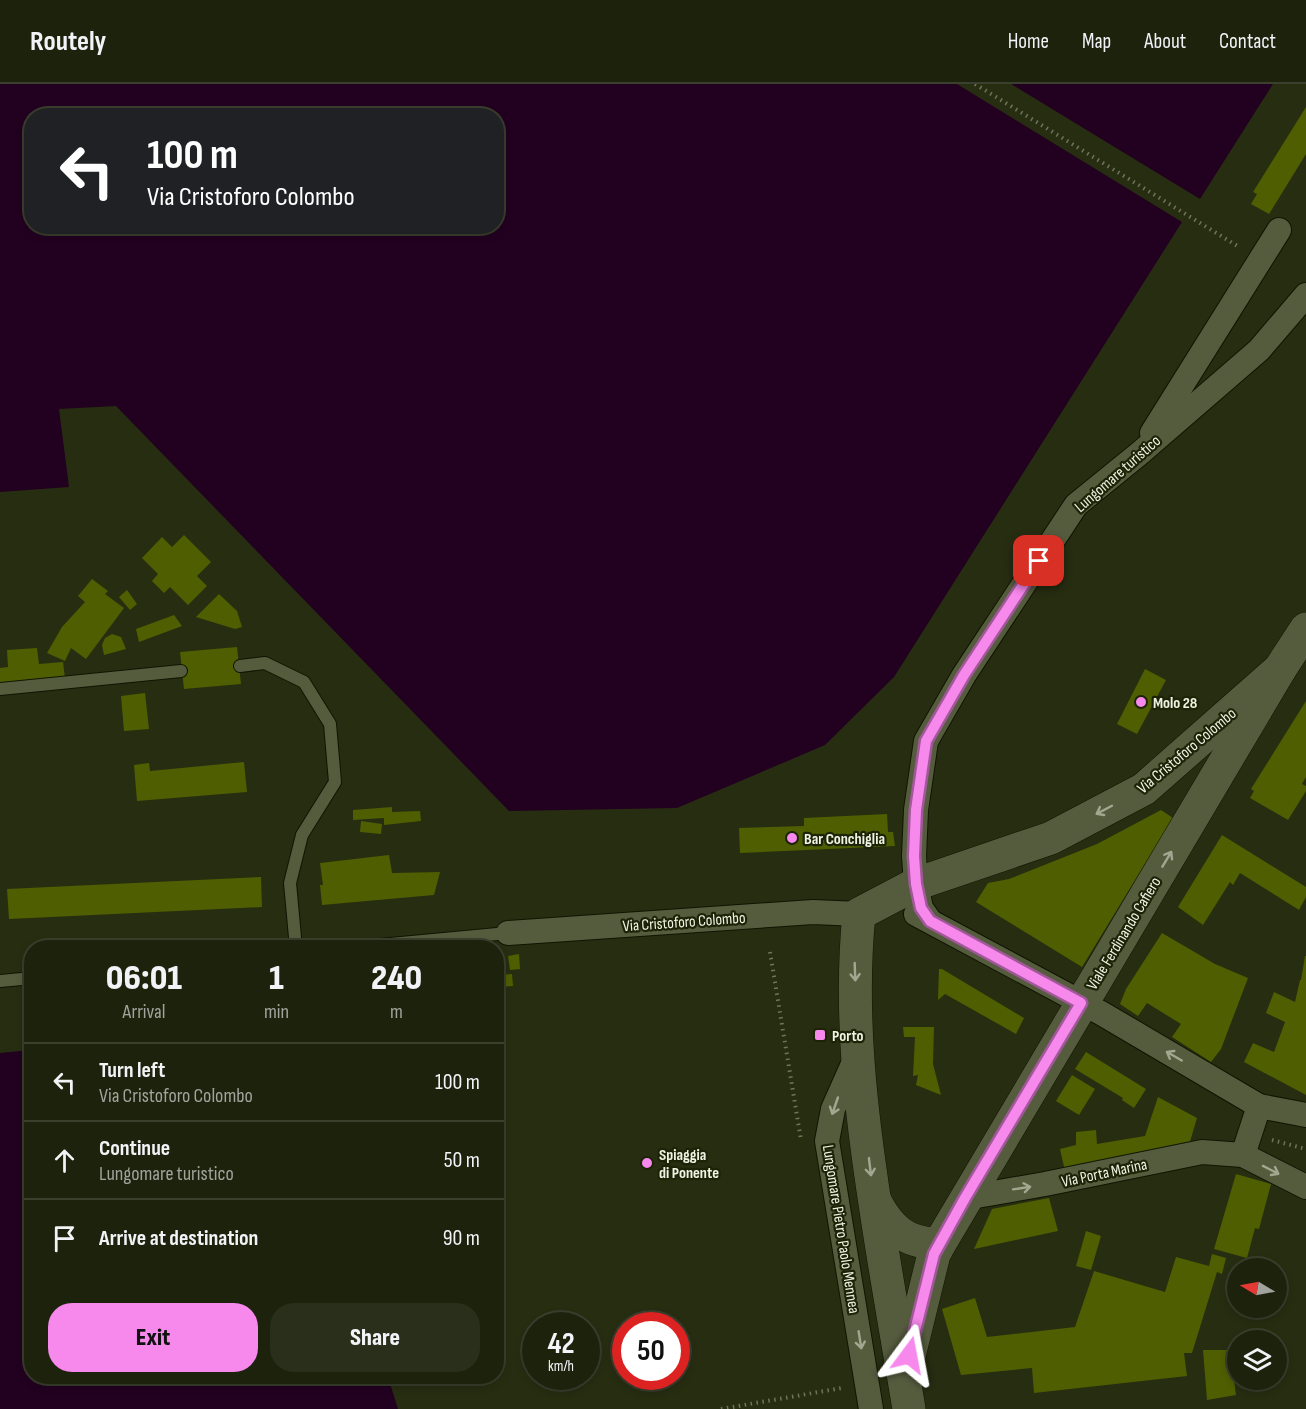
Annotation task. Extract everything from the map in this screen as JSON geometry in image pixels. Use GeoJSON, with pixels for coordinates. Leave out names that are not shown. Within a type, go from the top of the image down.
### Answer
{"type":"FeatureCollection","features":[{"type":"Feature","properties":{"kind":"main road","name":"Viale Ferdinando Cafiero"},"geometry":{"type":"LineString","coordinates":[[904,1377],[934,1254],[1081,1003],[1306,629]]}},
{"type":"Feature","properties":{"kind":"main road","name":"Via Cristoforo Colombo"},"geometry":{"type":"LineString","coordinates":[[873,907],[916,884],[1051,838],[1144,789],[1280,669]]}},
{"type":"Feature","properties":{"kind":"main road","name":"Lungomare Pietro Paolo Mennea"},"geometry":{"type":"LineString","coordinates":[[873,907],[855,956],[861,1103],[909,1409]]}},
{"type":"Feature","properties":{"kind":"street"},"geometry":{"type":"LineString","coordinates":[[1140,453],[1279,230]]}},
{"type":"Feature","properties":{"kind":"street","name":"Lungomare turistico"},"geometry":{"type":"LineString","coordinates":[[916,884],[914,856],[916,810],[926,741],[964,675],[1076,505],[1259,350],[1306,294]]}},
{"type":"Feature","properties":{"kind":"street"},"geometry":{"type":"LineString","coordinates":[[916,884],[921,908],[930,921]]}},
{"type":"Feature","properties":{"kind":"street","name":"Via Cristoforo Colombo"},"geometry":{"type":"LineString","coordinates":[[508,933],[873,907],[930,921],[1081,1003],[1258,1106],[1306,1115]]}},
{"type":"Feature","properties":{"kind":"street","name":"Lungomare Pietro Paolo Mennea"},"geometry":{"type":"LineString","coordinates":[[858,1053],[833,1109],[827,1142],[871,1409]]}},
{"type":"Feature","properties":{"kind":"street"},"geometry":{"type":"LineString","coordinates":[[1246,1145],[1258,1106]]}},
{"type":"Feature","properties":{"kind":"street","name":"Via Porta Marina"},"geometry":{"type":"LineString","coordinates":[[965,1198],[1045,1185],[1246,1145],[1306,1187]]}},
{"type":"Feature","properties":{"kind":"street","name":"Lungomare Pietro Paolo Mennea"},"geometry":{"type":"LineString","coordinates":[[875,1200],[885,1220],[898,1231],[924,1244],[940,1243]]}},
{"type":"Feature","properties":{"kind":"lane"},"geometry":{"type":"LineString","coordinates":[[240,666],[265,663],[304,682],[330,724],[335,782],[302,835],[290,883],[295,940]]}},
{"type":"Feature","properties":{"kind":"lane"},"geometry":{"type":"LineString","coordinates":[[0,689],[181,671]]}},
{"type":"Feature","properties":{"kind":"lane"},"geometry":{"type":"LineString","coordinates":[[433,940],[508,933]]}},
{"type":"Feature","properties":{"kind":"lane"},"geometry":{"type":"LineString","coordinates":[[0,981],[24,979]]}},
{"type":"Feature","properties":{"kind":"path"},"geometry":{"type":"LineString","coordinates":[[975,84],[1260,260]]}},
{"type":"Feature","properties":{"kind":"path"},"geometry":{"type":"LineString","coordinates":[[1246,1145],[1306,1149]]}},
{"type":"Feature","properties":{"kind":"path"},"geometry":{"type":"LineString","coordinates":[[721,1409],[846,1388]]}},
{"type":"Feature","properties":{"kind":"shaded area"},"geometry":{"type":"Polygon","coordinates":[[[0,84],[957,84],[1182,222],[894,677],[825,745],[677,808],[509,811],[116,406],[59,409],[69,487],[0,492],[0,84]]]}},
{"type":"Feature","properties":{"kind":"shaded area"},"geometry":{"type":"Polygon","coordinates":[[[1011,84],[1273,84],[1200,199],[1011,84]]]}},
{"type":"Feature","properties":{"kind":"shaded area"},"geometry":{"type":"Polygon","coordinates":[[[24,1051],[24,1384],[390,1384],[398,1409],[0,1409],[0,1053],[24,1051]]]}},
{"type":"Feature","properties":{"kind":"building"},"geometry":{"type":"Polygon","coordinates":[[[1306,107],[1306,154],[1269,214],[1251,204],[1257,194],[1253,192],[1306,107]]]}},
{"type":"Feature","properties":{"kind":"building"},"geometry":{"type":"Polygon","coordinates":[[[184,535],[211,562],[197,576],[207,586],[188,605],[170,587],[164,593],[152,581],[158,574],[142,558],[162,537],[172,547],[184,535]]]}},
{"type":"Feature","properties":{"kind":"building"},"geometry":{"type":"Polygon","coordinates":[[[92,579],[108,591],[105,594],[124,608],[86,659],[71,648],[65,661],[47,653],[62,627],[85,602],[78,596],[92,579]]]}},
{"type":"Feature","properties":{"kind":"building"},"geometry":{"type":"Polygon","coordinates":[[[127,590],[137,604],[130,610],[119,597],[127,590]]]}},
{"type":"Feature","properties":{"kind":"building"},"geometry":{"type":"Polygon","coordinates":[[[219,594],[237,611],[242,627],[235,629],[196,617],[219,594]]]}},
{"type":"Feature","properties":{"kind":"building"},"geometry":{"type":"Polygon","coordinates":[[[174,615],[182,626],[139,642],[136,629],[174,615]]]}},
{"type":"Feature","properties":{"kind":"building"},"geometry":{"type":"Polygon","coordinates":[[[112,634],[121,637],[126,649],[104,655],[102,645],[105,638],[112,634]]]}},
{"type":"Feature","properties":{"kind":"building"},"geometry":{"type":"Polygon","coordinates":[[[237,647],[241,684],[184,689],[180,652],[237,647]]]}},
{"type":"Feature","properties":{"kind":"building"},"geometry":{"type":"Polygon","coordinates":[[[37,648],[39,664],[63,662],[65,678],[0,685],[0,668],[8,667],[7,650],[37,648]]]}},
{"type":"Feature","properties":{"kind":"building","name":"Molo 28"},"geometry":{"type":"Polygon","coordinates":[[[1145,669],[1166,680],[1137,734],[1117,724],[1145,669]]]}},
{"type":"Feature","properties":{"kind":"building"},"geometry":{"type":"Polygon","coordinates":[[[145,693],[149,729],[124,731],[121,696],[145,693]]]}},
{"type":"Feature","properties":{"kind":"building"},"geometry":{"type":"Polygon","coordinates":[[[1306,701],[1306,777],[1302,784],[1306,786],[1306,791],[1288,820],[1250,798],[1254,791],[1251,789],[1306,701]]]}},
{"type":"Feature","properties":{"kind":"building"},"geometry":{"type":"Polygon","coordinates":[[[244,762],[247,792],[137,801],[134,765],[149,763],[150,771],[244,762]]]}},
{"type":"Feature","properties":{"kind":"building"},"geometry":{"type":"Polygon","coordinates":[[[392,807],[392,812],[420,811],[421,821],[384,825],[384,818],[353,820],[353,810],[392,807]]]}},
{"type":"Feature","properties":{"kind":"building"},"geometry":{"type":"Polygon","coordinates":[[[1161,810],[1173,818],[1082,967],[976,902],[988,883],[1009,879],[1097,844],[1161,810]]]}},
{"type":"Feature","properties":{"kind":"building"},"geometry":{"type":"Polygon","coordinates":[[[887,814],[888,832],[893,832],[895,846],[740,853],[739,828],[804,826],[804,818],[887,814]]]}},
{"type":"Feature","properties":{"kind":"building"},"geometry":{"type":"Polygon","coordinates":[[[361,821],[382,824],[381,834],[360,832],[361,821]]]}},
{"type":"Feature","properties":{"kind":"building"},"geometry":{"type":"Polygon","coordinates":[[[1222,835],[1306,887],[1306,897],[1299,910],[1240,873],[1233,885],[1230,882],[1203,925],[1178,907],[1222,835]]]}},
{"type":"Feature","properties":{"kind":"building"},"geometry":{"type":"Polygon","coordinates":[[[389,855],[392,873],[440,872],[434,895],[322,905],[320,885],[323,885],[320,863],[389,855]]]}},
{"type":"Feature","properties":{"kind":"building"},"geometry":{"type":"Polygon","coordinates":[[[261,877],[262,907],[9,919],[7,889],[261,877]]]}},
{"type":"Feature","properties":{"kind":"building"},"geometry":{"type":"Polygon","coordinates":[[[1162,933],[1215,964],[1248,978],[1221,1049],[1211,1062],[1172,1037],[1181,1024],[1147,1003],[1138,1016],[1120,1004],[1126,989],[1162,933]]]}},
{"type":"Feature","properties":{"kind":"building"},"geometry":{"type":"Polygon","coordinates":[[[519,954],[520,969],[510,970],[508,956],[519,954]]]}},
{"type":"Feature","properties":{"kind":"building"},"geometry":{"type":"Polygon","coordinates":[[[1305,956],[1306,1095],[1244,1062],[1253,1043],[1274,1052],[1285,1022],[1266,1013],[1274,992],[1295,1002],[1305,956]]]}},
{"type":"Feature","properties":{"kind":"building"},"geometry":{"type":"Polygon","coordinates":[[[939,969],[1024,1018],[1016,1034],[945,994],[938,1000],[939,969]]]}},
{"type":"Feature","properties":{"kind":"building"},"geometry":{"type":"Polygon","coordinates":[[[504,974],[512,974],[513,986],[504,987],[504,974]]]}},
{"type":"Feature","properties":{"kind":"building"},"geometry":{"type":"Polygon","coordinates":[[[903,1027],[934,1027],[933,1064],[941,1095],[916,1085],[918,1075],[913,1076],[915,1037],[904,1037],[903,1027]]]}},
{"type":"Feature","properties":{"kind":"building"},"geometry":{"type":"Polygon","coordinates":[[[1086,1052],[1146,1089],[1134,1108],[1122,1100],[1123,1098],[1075,1069],[1086,1052]]]}},
{"type":"Feature","properties":{"kind":"building"},"geometry":{"type":"Polygon","coordinates":[[[1072,1075],[1095,1089],[1079,1115],[1056,1101],[1072,1075]]]}},
{"type":"Feature","properties":{"kind":"building"},"geometry":{"type":"Polygon","coordinates":[[[1158,1097],[1197,1118],[1189,1145],[1065,1171],[1060,1149],[1076,1145],[1076,1132],[1096,1130],[1097,1144],[1145,1136],[1158,1097]]]}},
{"type":"Feature","properties":{"kind":"building"},"geometry":{"type":"Polygon","coordinates":[[[1236,1174],[1271,1184],[1259,1229],[1255,1228],[1247,1258],[1214,1249],[1236,1174]]]}},
{"type":"Feature","properties":{"kind":"building"},"geometry":{"type":"Polygon","coordinates":[[[1049,1198],[1058,1231],[974,1249],[992,1209],[1049,1198]]]}},
{"type":"Feature","properties":{"kind":"building"},"geometry":{"type":"Polygon","coordinates":[[[1086,1231],[1101,1236],[1091,1270],[1076,1266],[1086,1231]]]}},
{"type":"Feature","properties":{"kind":"building"},"geometry":{"type":"Polygon","coordinates":[[[1212,1254],[1226,1258],[1222,1274],[1217,1272],[1192,1353],[1184,1353],[1187,1376],[1034,1393],[1032,1368],[961,1375],[942,1309],[975,1298],[987,1337],[1075,1327],[1094,1271],[1165,1292],[1176,1257],[1209,1266],[1212,1254]]]}},
{"type":"Feature","properties":{"kind":"building"},"geometry":{"type":"Polygon","coordinates":[[[1203,1350],[1227,1350],[1227,1390],[1235,1390],[1236,1395],[1207,1400],[1203,1350]]]}},
{"type":"Feature","properties":{"kind":"place","name":"Molo 28"},"geometry":{"type":"Point","coordinates":[1141,702]}},
{"type":"Feature","properties":{"kind":"place","name":"Bar Conchiglia"},"geometry":{"type":"Point","coordinates":[792,838]}},
{"type":"Feature","properties":{"kind":"place","name":"Porto"},"geometry":{"type":"Point","coordinates":[820,1035]}},
{"type":"Feature","properties":{"kind":"place","name":"Spiaggia di Ponente"},"geometry":{"type":"Point","coordinates":[647,1163]}},
{"type":"Feature","properties":{"kind":"route"},"geometry":{"type":"LineString","coordinates":[[909,1355],[934,1254],[1081,1003],[930,921],[921,908],[916,884],[914,856],[916,810],[926,741],[964,675],[1039,561]]}}]}
